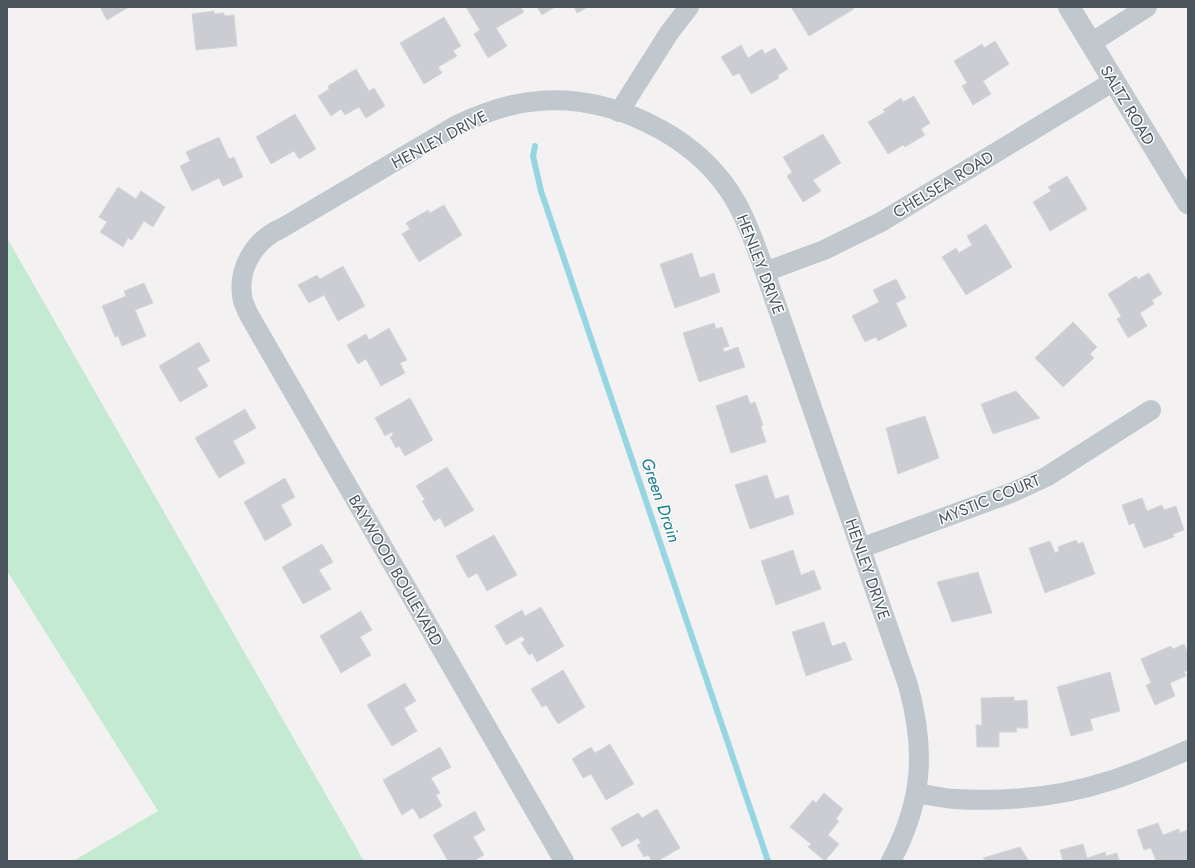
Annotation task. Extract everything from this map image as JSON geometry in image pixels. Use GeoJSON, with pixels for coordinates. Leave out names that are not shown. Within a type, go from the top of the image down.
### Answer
{"type":"FeatureCollection","features":[{"type":"Feature","properties":{"kind":"street"},"geometry":{"type":"LineString","coordinates":[[619,112],[669,33],[689,7]]}},
{"type":"Feature","properties":{"kind":"street","name":"SALTZ ROAD"},"geometry":{"type":"LineString","coordinates":[[1069,7],[1188,203]]}},
{"type":"Feature","properties":{"kind":"street"},"geometry":{"type":"LineString","coordinates":[[1090,43],[1147,7]]}},
{"type":"Feature","properties":{"kind":"street","name":"CHELSEA ROAD"},"geometry":{"type":"LineString","coordinates":[[766,272],[824,250],[881,222],[1114,82]]}},
{"type":"Feature","properties":{"kind":"street","name":"HENLEY DRIVE"},"geometry":{"type":"LineString","coordinates":[[243,275],[246,264],[253,250],[263,239],[456,126],[493,110],[519,103],[540,101],[561,101],[588,104],[619,112],[644,121],[669,134],[691,150],[712,169],[729,191],[744,215],[766,272],[908,685],[914,707],[920,751],[919,772],[911,815],[901,842],[891,861]]}},
{"type":"Feature","properties":{"kind":"street","name":"BAYWOOD BOULEVARD"},"geometry":{"type":"LineString","coordinates":[[243,275],[243,301],[249,316],[564,861]]}},
{"type":"Feature","properties":{"kind":"street","name":"MYSTIC COURT"},"geometry":{"type":"LineString","coordinates":[[861,548],[1011,493],[1046,477],[1151,410]]}},
{"type":"Feature","properties":{"kind":"street"},"geometry":{"type":"LineString","coordinates":[[916,793],[962,799],[1004,800],[1042,796],[1081,789],[1109,781],[1188,750]]}},
{"type":"Feature","properties":{"kind":"green space"},"geometry":{"type":"Polygon","coordinates":[[[7,238],[364,861],[73,861],[158,811],[7,571],[7,238]]]}},
{"type":"Feature","properties":{"kind":"building"},"geometry":{"type":"Polygon","coordinates":[[[100,7],[129,7],[107,20],[100,7]]]}},
{"type":"Feature","properties":{"kind":"building"},"geometry":{"type":"Polygon","coordinates":[[[466,7],[521,7],[524,12],[496,28],[507,46],[488,58],[474,34],[480,30],[466,7]]]}},
{"type":"Feature","properties":{"kind":"building"},"geometry":{"type":"Polygon","coordinates":[[[537,7],[555,7],[542,15],[537,7]]]}},
{"type":"Feature","properties":{"kind":"building"},"geometry":{"type":"Polygon","coordinates":[[[574,7],[588,7],[577,13],[574,7]]]}},
{"type":"Feature","properties":{"kind":"building"},"geometry":{"type":"Polygon","coordinates":[[[791,7],[853,7],[854,9],[809,36],[791,7]]]}},
{"type":"Feature","properties":{"kind":"building"},"geometry":{"type":"Polygon","coordinates":[[[214,11],[214,14],[224,13],[224,16],[234,15],[237,46],[196,50],[192,14],[214,11]]]}},
{"type":"Feature","properties":{"kind":"building"},"geometry":{"type":"Polygon","coordinates":[[[444,17],[461,46],[453,51],[457,56],[438,67],[442,73],[424,84],[400,43],[444,17]]]}},
{"type":"Feature","properties":{"kind":"building"},"geometry":{"type":"Polygon","coordinates":[[[995,41],[1009,64],[983,81],[991,94],[973,105],[962,86],[967,83],[954,61],[982,44],[984,48],[995,41]]]}},
{"type":"Feature","properties":{"kind":"building"},"geometry":{"type":"Polygon","coordinates":[[[741,45],[748,58],[762,49],[765,54],[775,48],[788,69],[778,75],[779,78],[751,94],[739,73],[733,76],[721,57],[741,45]]]}},
{"type":"Feature","properties":{"kind":"building"},"geometry":{"type":"Polygon","coordinates":[[[356,69],[369,91],[374,88],[385,106],[366,118],[359,107],[345,115],[341,109],[331,116],[318,96],[329,89],[328,86],[356,69]]]}},
{"type":"Feature","properties":{"kind":"building"},"geometry":{"type":"Polygon","coordinates":[[[914,96],[930,123],[921,129],[925,135],[905,147],[903,145],[888,154],[868,122],[885,112],[883,110],[901,98],[903,102],[914,96]]]}},
{"type":"Feature","properties":{"kind":"building"},"geometry":{"type":"Polygon","coordinates":[[[295,114],[316,149],[299,159],[294,151],[271,164],[256,137],[295,114]]]}},
{"type":"Feature","properties":{"kind":"building"},"geometry":{"type":"Polygon","coordinates":[[[823,134],[841,163],[813,180],[821,191],[803,202],[787,176],[792,172],[783,157],[823,134]]]}},
{"type":"Feature","properties":{"kind":"building"},"geometry":{"type":"Polygon","coordinates":[[[219,137],[229,159],[234,157],[243,177],[223,186],[219,178],[192,191],[180,166],[190,161],[186,152],[219,137]]]}},
{"type":"Feature","properties":{"kind":"building"},"geometry":{"type":"Polygon","coordinates":[[[1067,176],[1087,209],[1050,231],[1033,202],[1051,191],[1048,187],[1067,176]]]}},
{"type":"Feature","properties":{"kind":"building"},"geometry":{"type":"Polygon","coordinates":[[[118,187],[136,199],[141,191],[165,207],[153,227],[144,221],[132,240],[128,238],[123,247],[100,232],[107,222],[99,217],[118,187]]]}},
{"type":"Feature","properties":{"kind":"building"},"geometry":{"type":"Polygon","coordinates":[[[444,205],[462,235],[419,262],[402,234],[410,229],[406,223],[428,210],[430,213],[444,205]]]}},
{"type":"Feature","properties":{"kind":"building"},"geometry":{"type":"Polygon","coordinates":[[[986,224],[1012,267],[966,295],[942,257],[956,248],[959,253],[972,245],[967,236],[986,224]]]}},
{"type":"Feature","properties":{"kind":"building"},"geometry":{"type":"Polygon","coordinates":[[[692,253],[700,278],[714,273],[720,292],[675,308],[660,264],[692,253]]]}},
{"type":"Feature","properties":{"kind":"building"},"geometry":{"type":"Polygon","coordinates":[[[343,266],[365,306],[338,321],[324,295],[309,303],[298,285],[317,275],[320,279],[343,266]]]}},
{"type":"Feature","properties":{"kind":"building"},"geometry":{"type":"Polygon","coordinates":[[[1149,273],[1162,294],[1152,300],[1154,304],[1140,313],[1147,326],[1128,338],[1117,319],[1121,316],[1108,294],[1136,276],[1138,279],[1149,273]]]}},
{"type":"Feature","properties":{"kind":"building"},"geometry":{"type":"Polygon","coordinates":[[[896,279],[906,298],[896,303],[907,326],[878,341],[876,337],[865,342],[852,316],[879,302],[873,290],[896,279]]]}},
{"type":"Feature","properties":{"kind":"building"},"geometry":{"type":"Polygon","coordinates":[[[144,283],[153,303],[135,310],[146,336],[122,346],[118,336],[115,337],[102,306],[126,296],[124,291],[144,283]]]}},
{"type":"Feature","properties":{"kind":"building"},"geometry":{"type":"Polygon","coordinates":[[[1073,322],[1097,347],[1090,354],[1094,358],[1063,387],[1035,358],[1073,322]]]}},
{"type":"Feature","properties":{"kind":"building"},"geometry":{"type":"Polygon","coordinates":[[[714,323],[716,329],[722,327],[729,346],[723,348],[724,352],[738,347],[745,367],[699,382],[683,333],[714,323]]]}},
{"type":"Feature","properties":{"kind":"building"},"geometry":{"type":"Polygon","coordinates":[[[389,328],[407,360],[400,363],[405,373],[381,386],[366,359],[358,364],[347,345],[366,334],[369,340],[389,328]]]}},
{"type":"Feature","properties":{"kind":"building"},"geometry":{"type":"Polygon","coordinates":[[[199,342],[210,361],[197,368],[208,386],[180,402],[159,366],[199,342]]]}},
{"type":"Feature","properties":{"kind":"building"},"geometry":{"type":"Polygon","coordinates":[[[1016,391],[1040,418],[993,434],[981,404],[1016,391]]]}},
{"type":"Feature","properties":{"kind":"building"},"geometry":{"type":"Polygon","coordinates":[[[747,395],[750,404],[755,402],[763,425],[761,426],[766,442],[731,453],[716,406],[747,395]]]}},
{"type":"Feature","properties":{"kind":"building"},"geometry":{"type":"Polygon","coordinates":[[[410,398],[433,440],[405,456],[399,446],[396,448],[390,437],[393,435],[392,432],[385,436],[375,418],[410,398]]]}},
{"type":"Feature","properties":{"kind":"building"},"geometry":{"type":"Polygon","coordinates":[[[245,409],[256,428],[233,441],[245,463],[219,478],[195,438],[245,409]]]}},
{"type":"Feature","properties":{"kind":"building"},"geometry":{"type":"Polygon","coordinates":[[[925,416],[939,458],[898,474],[886,428],[925,416]]]}},
{"type":"Feature","properties":{"kind":"building"},"geometry":{"type":"Polygon","coordinates":[[[447,467],[474,510],[445,527],[440,518],[434,521],[422,501],[425,500],[416,486],[447,467]]]}},
{"type":"Feature","properties":{"kind":"building"},"geometry":{"type":"Polygon","coordinates":[[[767,475],[775,499],[788,495],[794,514],[750,529],[735,485],[767,475]]]}},
{"type":"Feature","properties":{"kind":"building"},"geometry":{"type":"Polygon","coordinates":[[[285,478],[295,497],[281,505],[292,525],[265,541],[244,502],[285,478]]]}},
{"type":"Feature","properties":{"kind":"building"},"geometry":{"type":"Polygon","coordinates":[[[1142,498],[1147,511],[1162,505],[1164,510],[1176,506],[1184,530],[1173,534],[1174,537],[1144,548],[1134,523],[1129,525],[1122,505],[1142,498]]]}},
{"type":"Feature","properties":{"kind":"building"},"geometry":{"type":"Polygon","coordinates":[[[494,535],[517,575],[487,591],[477,573],[468,578],[456,556],[494,535]]]}},
{"type":"Feature","properties":{"kind":"building"},"geometry":{"type":"Polygon","coordinates":[[[1076,540],[1078,544],[1083,542],[1095,574],[1045,593],[1029,548],[1050,541],[1055,553],[1059,551],[1058,547],[1076,540]]]}},
{"type":"Feature","properties":{"kind":"building"},"geometry":{"type":"Polygon","coordinates":[[[322,544],[333,562],[319,570],[331,589],[303,604],[282,567],[322,544]]]}},
{"type":"Feature","properties":{"kind":"building"},"geometry":{"type":"Polygon","coordinates":[[[793,550],[801,575],[814,570],[821,589],[776,605],[761,561],[793,550]]]}},
{"type":"Feature","properties":{"kind":"building"},"geometry":{"type":"Polygon","coordinates":[[[978,572],[992,613],[952,622],[937,582],[978,572]]]}},
{"type":"Feature","properties":{"kind":"building"},"geometry":{"type":"Polygon","coordinates":[[[541,607],[564,646],[537,662],[532,653],[529,655],[521,643],[525,640],[522,636],[506,645],[495,626],[522,610],[525,616],[541,607]]]}},
{"type":"Feature","properties":{"kind":"building"},"geometry":{"type":"Polygon","coordinates":[[[361,611],[372,630],[360,637],[371,655],[341,673],[320,636],[361,611]]]}},
{"type":"Feature","properties":{"kind":"building"},"geometry":{"type":"Polygon","coordinates":[[[824,622],[832,646],[845,642],[852,660],[806,676],[792,632],[824,622]]]}},
{"type":"Feature","properties":{"kind":"building"},"geometry":{"type":"Polygon","coordinates":[[[1184,644],[1188,653],[1188,670],[1184,672],[1186,676],[1170,683],[1175,696],[1155,705],[1146,685],[1151,683],[1141,659],[1171,646],[1173,649],[1184,644]]]}},
{"type":"Feature","properties":{"kind":"building"},"geometry":{"type":"Polygon","coordinates":[[[563,670],[585,707],[558,724],[546,705],[542,707],[531,689],[563,670]]]}},
{"type":"Feature","properties":{"kind":"building"},"geometry":{"type":"Polygon","coordinates":[[[1110,672],[1120,711],[1090,719],[1093,730],[1071,736],[1057,687],[1110,672]]]}},
{"type":"Feature","properties":{"kind":"building"},"geometry":{"type":"Polygon","coordinates":[[[405,683],[416,701],[404,708],[417,731],[392,746],[367,705],[405,683]]]}},
{"type":"Feature","properties":{"kind":"building"},"geometry":{"type":"Polygon","coordinates":[[[1014,697],[1014,701],[1027,700],[1028,728],[1016,728],[1017,732],[999,732],[999,747],[977,747],[976,725],[982,725],[981,698],[1014,697]]]}},
{"type":"Feature","properties":{"kind":"building"},"geometry":{"type":"Polygon","coordinates":[[[610,744],[634,784],[606,800],[591,774],[583,778],[572,759],[591,747],[595,753],[610,744]]]}},
{"type":"Feature","properties":{"kind":"building"},"geometry":{"type":"Polygon","coordinates":[[[440,747],[451,767],[431,778],[440,793],[436,795],[442,806],[420,819],[413,808],[402,815],[383,780],[440,747]]]}},
{"type":"Feature","properties":{"kind":"building"},"geometry":{"type":"Polygon","coordinates":[[[824,793],[843,809],[836,819],[839,821],[828,835],[839,844],[825,861],[808,847],[811,844],[790,827],[813,800],[816,803],[824,793]]]}},
{"type":"Feature","properties":{"kind":"building"},"geometry":{"type":"Polygon","coordinates":[[[657,809],[680,848],[658,861],[652,861],[648,855],[644,857],[637,845],[641,843],[638,838],[622,847],[611,828],[638,813],[642,818],[657,809]]]}},
{"type":"Feature","properties":{"kind":"building"},"geometry":{"type":"Polygon","coordinates":[[[475,811],[485,830],[473,837],[484,855],[474,861],[448,861],[433,835],[475,811]]]}},
{"type":"Feature","properties":{"kind":"building"},"geometry":{"type":"Polygon","coordinates":[[[1158,823],[1163,835],[1179,829],[1180,833],[1188,830],[1188,861],[1156,861],[1151,848],[1144,850],[1137,830],[1158,823]]]}},
{"type":"Feature","properties":{"kind":"building"},"geometry":{"type":"Polygon","coordinates":[[[1083,844],[1087,858],[1105,852],[1106,856],[1117,853],[1119,861],[1063,861],[1060,850],[1083,844]]]}},
{"type":"Feature","properties":{"kind":"building"},"geometry":{"type":"Polygon","coordinates":[[[1020,847],[1029,861],[986,861],[983,858],[1020,847]]]}},
{"type":"Feature","properties":{"kind":"waterway","name":"Green Drain"},"geometry":{"type":"LineString","coordinates":[[535,146],[533,156],[541,191],[768,861]]}}]}
